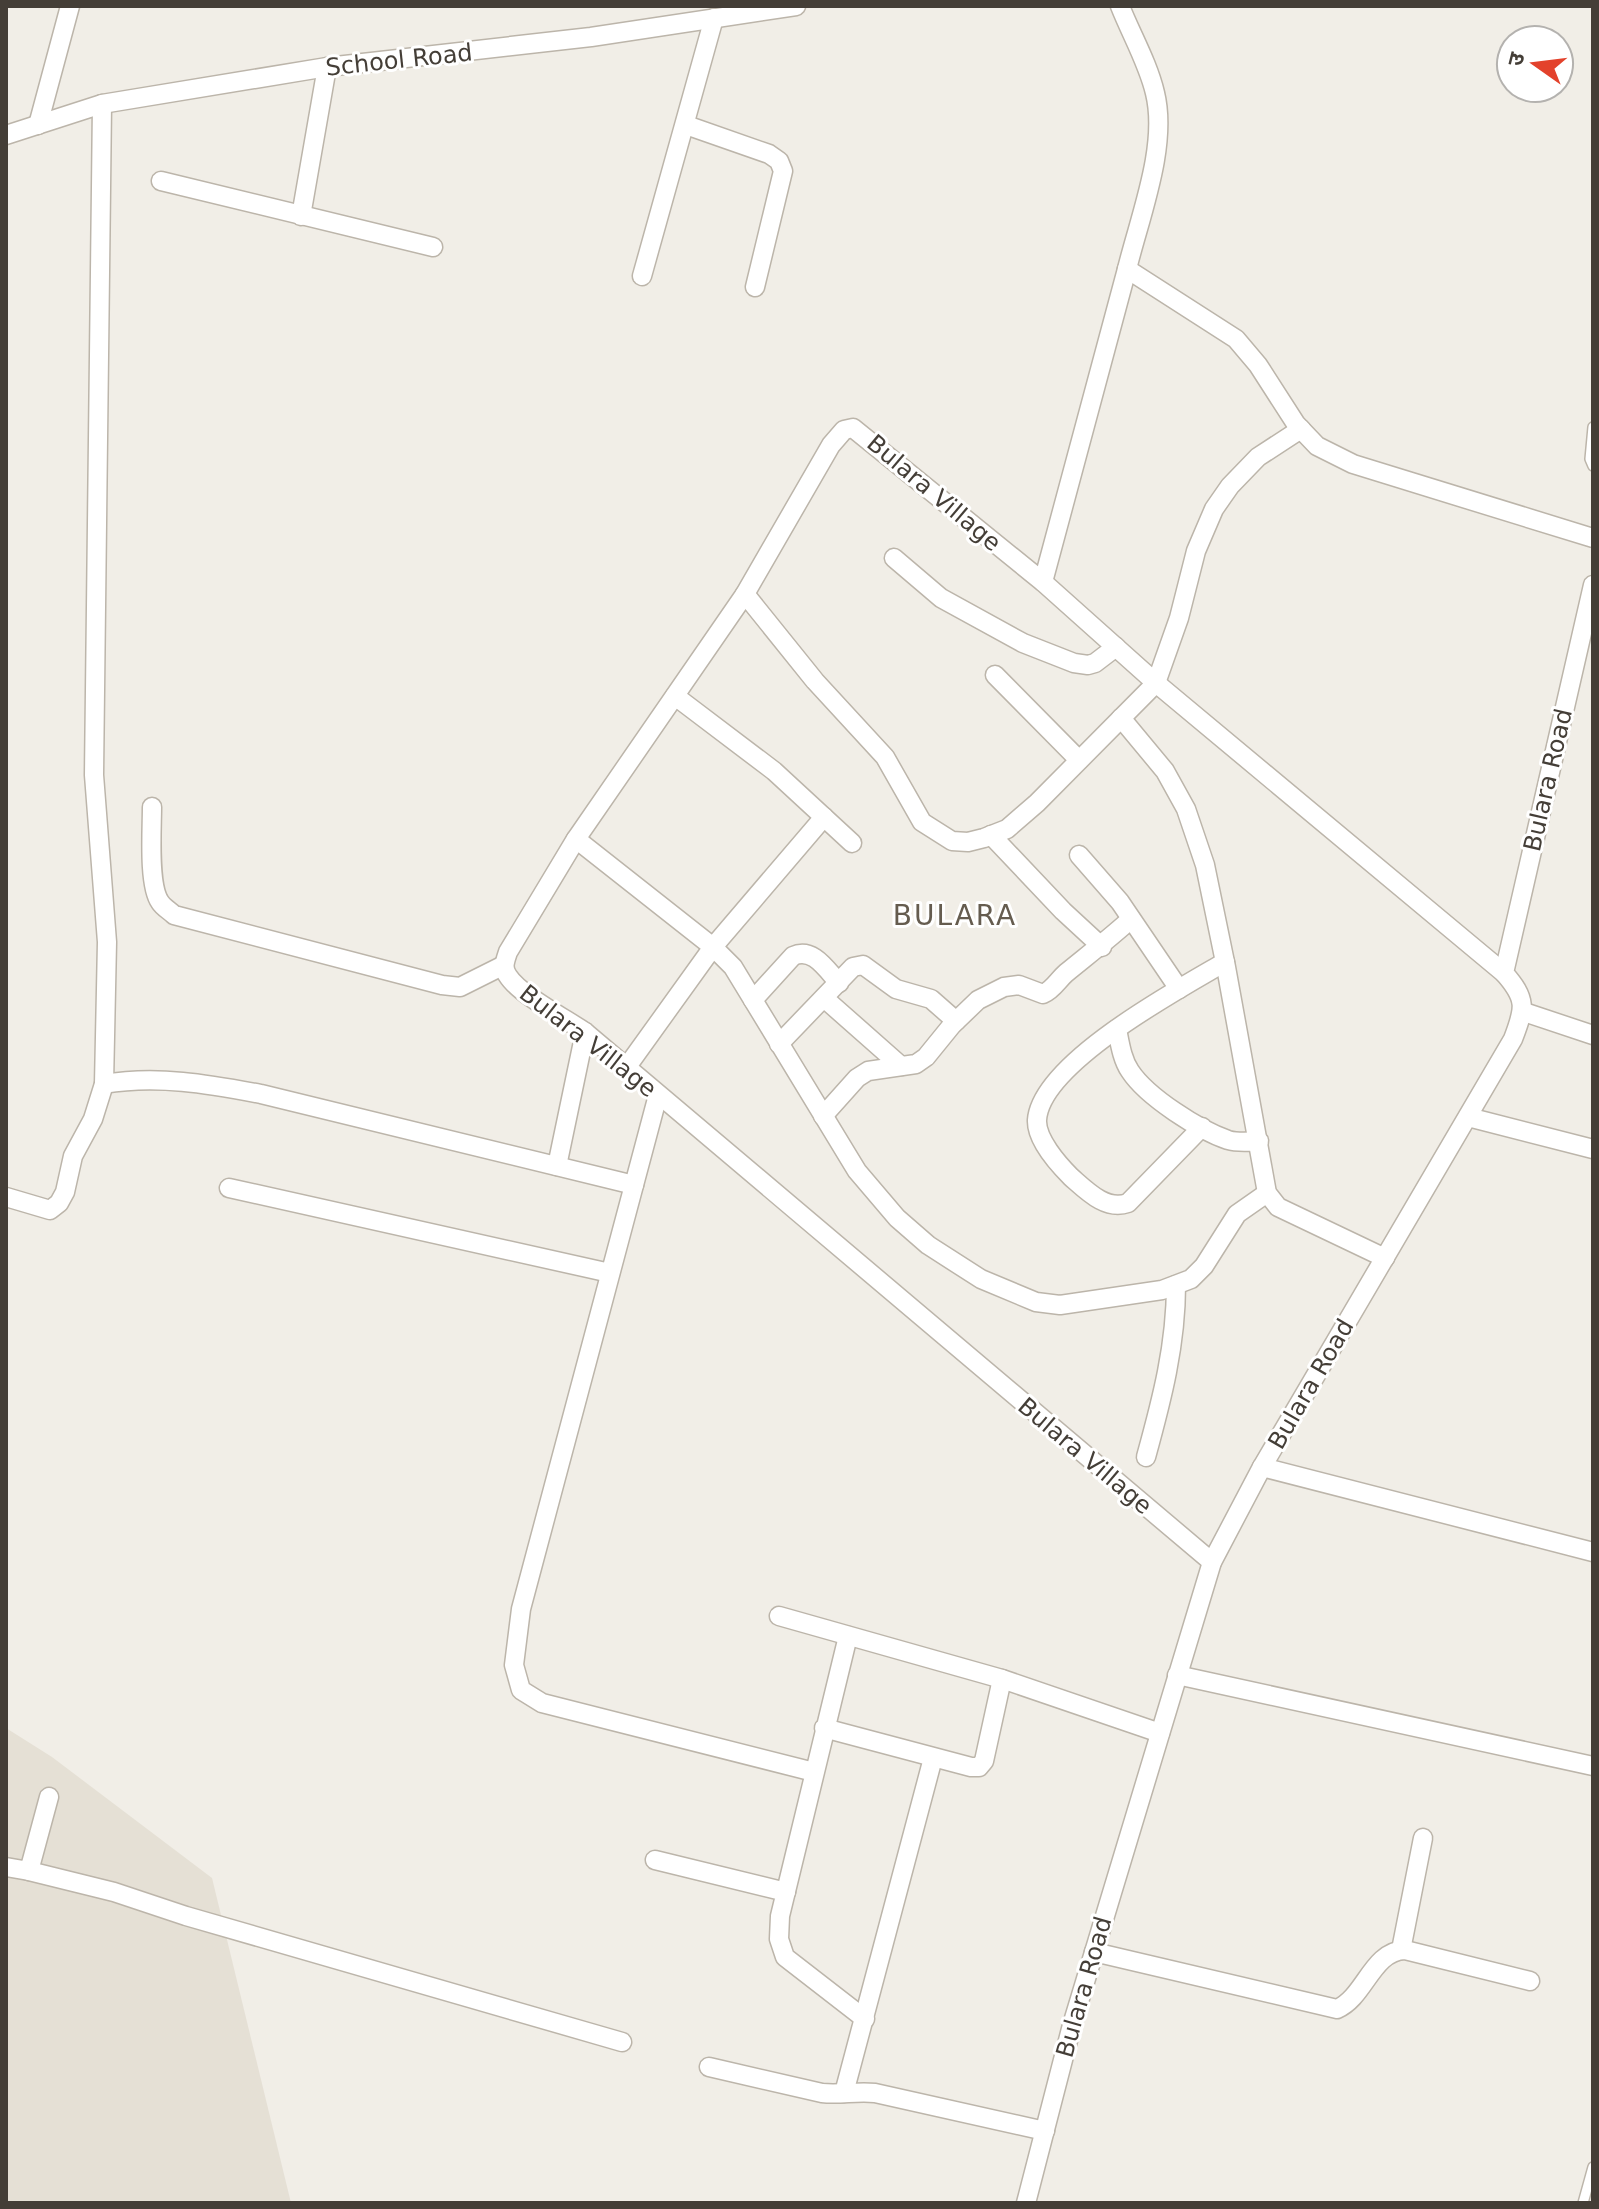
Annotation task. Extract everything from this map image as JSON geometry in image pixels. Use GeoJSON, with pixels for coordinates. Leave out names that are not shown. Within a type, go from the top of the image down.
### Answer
{"type":"FeatureCollection","features":[{"type":"Feature","properties":{"kind":"street"},"geometry":{"type":"LineString","coordinates":[[38,125],[70,6]]}},
{"type":"Feature","properties":{"kind":"street","name":"School Road"},"geometry":{"type":"LineString","coordinates":[[6,135],[102,104],[327,67],[463,53],[678,15],[714,18],[796,6]]}},
{"type":"Feature","properties":{"kind":"street"},"geometry":{"type":"LineString","coordinates":[[1120,6],[1154,91],[1159,121],[1154,163],[1043,582],[1156,683],[1504,973],[1519,990],[1524,1012],[1593,1035]]}},
{"type":"Feature","properties":{"kind":"street"},"geometry":{"type":"LineString","coordinates":[[642,276],[714,18]]}},
{"type":"Feature","properties":{"kind":"street"},"geometry":{"type":"LineString","coordinates":[[301,216],[327,67]]}},
{"type":"Feature","properties":{"kind":"street"},"geometry":{"type":"LineString","coordinates":[[6,1197],[50,1210],[59,1203],[65,1192],[73,1156],[93,1119],[104,1084],[107,942],[94,775],[102,104]]}},
{"type":"Feature","properties":{"kind":"street"},"geometry":{"type":"LineString","coordinates":[[686,125],[769,154],[779,161],[783,171],[755,287]]}},
{"type":"Feature","properties":{"kind":"street"},"geometry":{"type":"LineString","coordinates":[[161,181],[433,247]]}},
{"type":"Feature","properties":{"kind":"street"},"geometry":{"type":"LineString","coordinates":[[1127,269],[1236,339],[1258,365],[1301,429],[1317,446],[1353,464],[1593,538]]}},
{"type":"Feature","properties":{"kind":"street","name":"Bulara Village"},"geometry":{"type":"LineString","coordinates":[[1043,582],[853,428],[844,430],[831,445],[745,594],[576,839],[508,952],[504,965],[507,976],[518,988],[585,1032],[1212,1562]]}},
{"type":"Feature","properties":{"kind":"street"},"geometry":{"type":"LineString","coordinates":[[745,594],[815,681],[885,757],[922,822],[952,841],[968,842],[1007,829],[1156,683],[1179,618],[1196,551],[1214,509],[1230,486],[1258,457],[1301,429]]}},
{"type":"Feature","properties":{"kind":"street"},"geometry":{"type":"LineString","coordinates":[[894,558],[941,598],[1023,643],[1074,663],[1088,665],[1116,647]]}},
{"type":"Feature","properties":{"kind":"street","name":"Bulara Road"},"geometry":{"type":"LineString","coordinates":[[1504,973],[1593,585]]}},
{"type":"Feature","properties":{"kind":"street"},"geometry":{"type":"LineString","coordinates":[[995,675],[1079,760]]}},
{"type":"Feature","properties":{"kind":"street"},"geometry":{"type":"LineString","coordinates":[[675,696],[774,771],[852,843]]}},
{"type":"Feature","properties":{"kind":"street"},"geometry":{"type":"LineString","coordinates":[[1121,718],[1165,771],[1186,809],[1205,865],[1267,1193],[1278,1207],[1385,1258]]}},
{"type":"Feature","properties":{"kind":"street"},"geometry":{"type":"LineString","coordinates":[[152,807],[151,854],[156,894],[161,904],[174,915],[442,985],[460,987],[504,965]]}},
{"type":"Feature","properties":{"kind":"street"},"geometry":{"type":"LineString","coordinates":[[626,1068],[713,947],[824,817]]}},
{"type":"Feature","properties":{"kind":"street"},"geometry":{"type":"LineString","coordinates":[[991,835],[1102,947]]}},
{"type":"Feature","properties":{"kind":"street"},"geometry":{"type":"LineString","coordinates":[[576,839],[713,947],[733,967],[857,1171],[897,1218],[928,1245],[981,1279],[1036,1302],[1060,1305],[1162,1290],[1191,1279],[1204,1266],[1237,1214],[1267,1193]]}},
{"type":"Feature","properties":{"kind":"street"},"geometry":{"type":"LineString","coordinates":[[1079,855],[1131,919],[1179,989]]}},
{"type":"Feature","properties":{"kind":"street"},"geometry":{"type":"LineString","coordinates":[[823,1116],[857,1078],[868,1071],[916,1064],[926,1057],[978,1000],[1004,987],[1019,985],[1043,994],[1050,991],[1063,975],[1102,947],[1131,919]]}},
{"type":"Feature","properties":{"kind":"street"},"geometry":{"type":"LineString","coordinates":[[753,1000],[793,956],[802,952],[812,955],[839,983]]}},
{"type":"Feature","properties":{"kind":"street"},"geometry":{"type":"LineString","coordinates":[[1202,1127],[1128,1203],[1119,1206],[1104,1202],[1062,1168],[1037,1127],[1037,1117],[1046,1095],[1080,1057],[1117,1029],[1225,962]]}},
{"type":"Feature","properties":{"kind":"street"},"geometry":{"type":"LineString","coordinates":[[779,1044],[853,967],[863,965],[896,989],[931,999],[956,1021]]}},
{"type":"Feature","properties":{"kind":"street"},"geometry":{"type":"LineString","coordinates":[[824,998],[901,1066]]}},
{"type":"Feature","properties":{"kind":"street","name":"Bulara Road"},"geometry":{"type":"LineString","coordinates":[[1026,2203],[1094,1952],[1212,1562],[1262,1467],[1513,1039],[1524,1012]]}},
{"type":"Feature","properties":{"kind":"street"},"geometry":{"type":"LineString","coordinates":[[1117,1029],[1124,1060],[1132,1074],[1151,1093],[1202,1127],[1227,1139],[1259,1141]]}},
{"type":"Feature","properties":{"kind":"street"},"geometry":{"type":"LineString","coordinates":[[557,1166],[585,1032]]}},
{"type":"Feature","properties":{"kind":"street"},"geometry":{"type":"LineString","coordinates":[[104,1084],[148,1079],[211,1084],[634,1185]]}},
{"type":"Feature","properties":{"kind":"street"},"geometry":{"type":"LineString","coordinates":[[658,1095],[521,1609],[514,1665],[521,1690],[542,1703],[814,1772]]}},
{"type":"Feature","properties":{"kind":"street"},"geometry":{"type":"LineString","coordinates":[[1468,1117],[1593,1149]]}},
{"type":"Feature","properties":{"kind":"street"},"geometry":{"type":"LineString","coordinates":[[229,1188],[610,1273]]}},
{"type":"Feature","properties":{"kind":"street"},"geometry":{"type":"LineString","coordinates":[[1146,1457],[1170,1362],[1176,1323],[1176,1285]]}},
{"type":"Feature","properties":{"kind":"street"},"geometry":{"type":"LineString","coordinates":[[1262,1467],[1593,1552]]}},
{"type":"Feature","properties":{"kind":"street"},"geometry":{"type":"LineString","coordinates":[[779,1616],[1002,1679],[1160,1733]]}},
{"type":"Feature","properties":{"kind":"street"},"geometry":{"type":"LineString","coordinates":[[848,1636],[780,1916],[779,1939],[785,1957],[865,2019]]}},
{"type":"Feature","properties":{"kind":"street"},"geometry":{"type":"LineString","coordinates":[[1177,1675],[1593,1766]]}},
{"type":"Feature","properties":{"kind":"street"},"geometry":{"type":"LineString","coordinates":[[824,1728],[933,1758],[979,1767],[984,1761],[1002,1679]]}},
{"type":"Feature","properties":{"kind":"street"},"geometry":{"type":"LineString","coordinates":[[844,2093],[933,1758]]}},
{"type":"Feature","properties":{"kind":"street"},"geometry":{"type":"LineString","coordinates":[[29,1871],[49,1797]]}},
{"type":"Feature","properties":{"kind":"street"},"geometry":{"type":"LineString","coordinates":[[1401,1950],[1423,1838]]}},
{"type":"Feature","properties":{"kind":"street"},"geometry":{"type":"LineString","coordinates":[[655,1860],[786,1892]]}},
{"type":"Feature","properties":{"kind":"street"},"geometry":{"type":"LineString","coordinates":[[6,1867],[114,1892],[186,1916],[622,2042]]}},
{"type":"Feature","properties":{"kind":"street"},"geometry":{"type":"LineString","coordinates":[[1094,1952],[1337,2009],[1349,2004],[1383,1958],[1395,1950],[1530,1981]]}},
{"type":"Feature","properties":{"kind":"street"},"geometry":{"type":"LineString","coordinates":[[709,2067],[822,2093],[854,2090],[875,2093],[1045,2131]]}},
{"type":"Feature","properties":{"kind":"lane"},"geometry":{"type":"LineString","coordinates":[[1593,427],[1590,459],[1593,466]]}},
{"type":"Feature","properties":{"kind":"lane"},"geometry":{"type":"LineString","coordinates":[[1583,2203],[1593,2167]]}},
{"type":"Feature","properties":{"kind":"shaded area"},"geometry":{"type":"Polygon","coordinates":[[[6,1728],[52,1757],[212,1878],[291,2203],[6,2203],[6,1728]]]}},
{"type":"Feature","properties":{"kind":"district","name":"BULARA"},"geometry":{"type":"Point","coordinates":[955,915]}}]}
